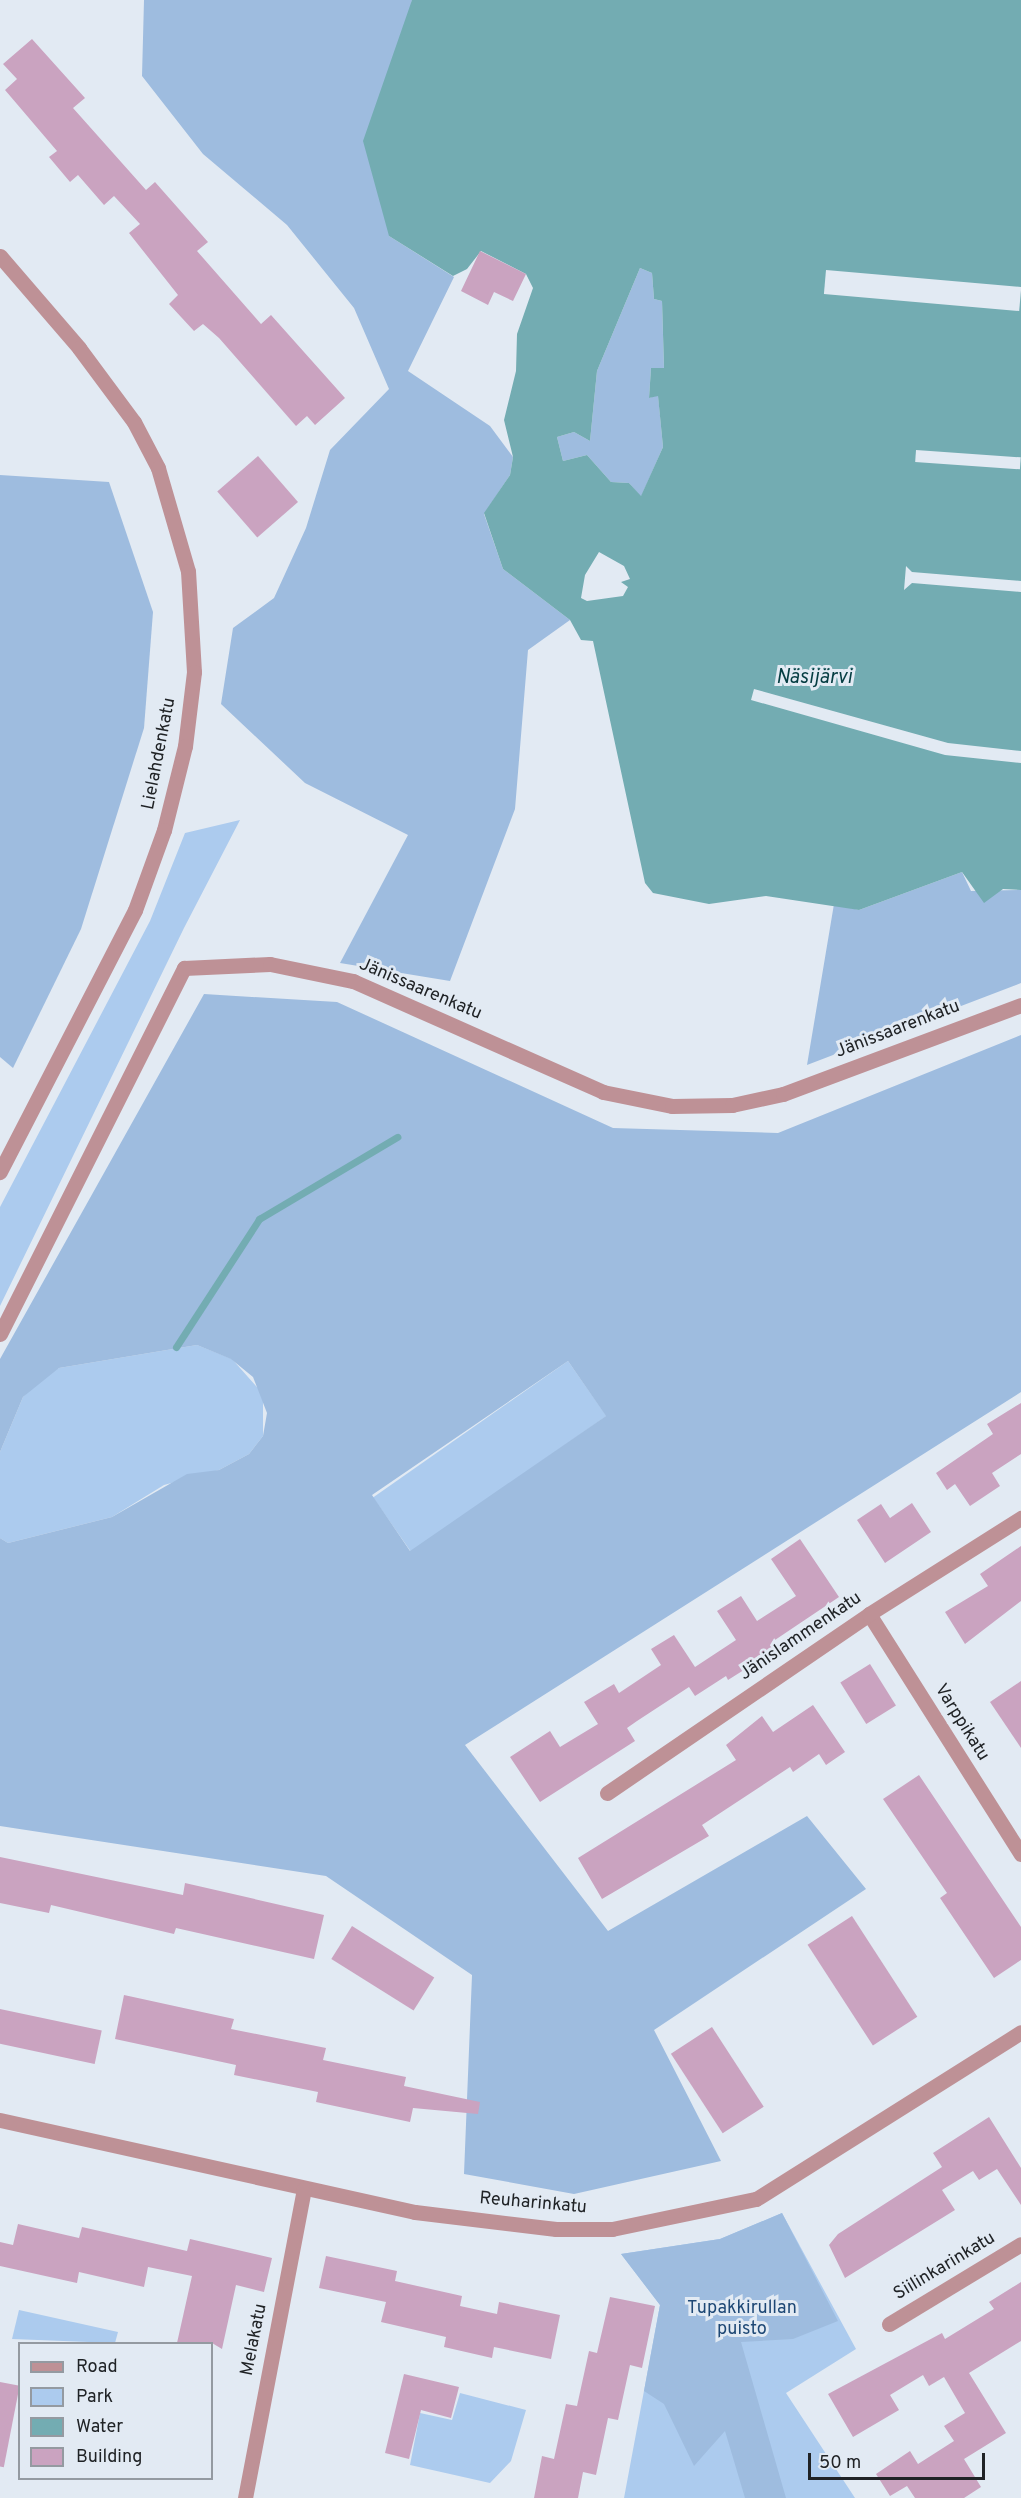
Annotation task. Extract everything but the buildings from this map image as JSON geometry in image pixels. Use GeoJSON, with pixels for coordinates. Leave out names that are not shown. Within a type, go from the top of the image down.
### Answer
{"type":"FeatureCollection","features":[{"type":"Feature","properties":{"kind":"street","name":"Lielahdenkatu"},"geometry":{"type":"LineString","coordinates":[[0,256],[92,366],[134,422],[158,468],[188,571],[194,672],[183,757],[164,830],[135,910],[0,1172]]}},
{"type":"Feature","properties":{"kind":"street","name":"Jänissaarenkatu"},"geometry":{"type":"LineString","coordinates":[[0,1334],[184,968],[270,964],[353,981],[603,1092],[672,1106],[732,1105],[783,1094],[1021,1005]]}},
{"type":"Feature","properties":{"kind":"street","name":"Jänislammenkatu"},"geometry":{"type":"LineString","coordinates":[[607,1793],[869,1614],[1021,1518]]}},
{"type":"Feature","properties":{"kind":"street","name":"Varppikatu"},"geometry":{"type":"LineString","coordinates":[[869,1614],[1021,1854]]}},
{"type":"Feature","properties":{"kind":"street","name":"Reuharinkatu"},"geometry":{"type":"LineString","coordinates":[[0,2120],[415,2212],[556,2229],[668,2221],[756,2199],[1021,2032]]}},
{"type":"Feature","properties":{"kind":"street","name":"Melakatu"},"geometry":{"type":"LineString","coordinates":[[245,2498],[304,2189]]}},
{"type":"Feature","properties":{"kind":"street","name":"Siilinkarinkatu"},"geometry":{"type":"LineString","coordinates":[[889,2324],[1021,2244]]}},
{"type":"Feature","properties":{"kind":"green space"},"geometry":{"type":"Polygon","coordinates":[[[144,0],[412,0],[389,236],[454,277],[408,371],[490,426],[513,457],[510,475],[484,514],[503,569],[570,620],[528,650],[515,809],[450,981],[340,963],[408,835],[305,783],[221,704],[233,628],[274,598],[306,528],[330,450],[389,389],[354,308],[287,225],[203,154],[142,76],[144,0]]]}},
{"type":"Feature","properties":{"kind":"green space"},"geometry":{"type":"Polygon","coordinates":[[[640,268],[652,273],[654,299],[662,301],[664,369],[651,368],[649,398],[658,395],[663,447],[641,497],[629,483],[611,482],[587,455],[563,461],[557,437],[574,432],[590,441],[597,371],[640,268]]]}},
{"type":"Feature","properties":{"kind":"green space"},"geometry":{"type":"Polygon","coordinates":[[[0,475],[109,482],[153,612],[144,728],[81,929],[13,1068],[0,1057],[0,475]]]}},
{"type":"Feature","properties":{"kind":"green space"},"geometry":{"type":"Polygon","coordinates":[[[240,820],[184,928],[0,1306],[0,1207],[150,921],[185,833],[240,820]]]}},
{"type":"Feature","properties":{"kind":"green space"},"geometry":{"type":"Polygon","coordinates":[[[962,872],[971,891],[1021,890],[1021,983],[807,1065],[834,904],[859,910],[962,872]]]}},
{"type":"Feature","properties":{"kind":"green space"},"geometry":{"type":"Polygon","coordinates":[[[204,994],[337,1002],[613,1128],[778,1133],[1021,1035],[1021,1392],[465,1745],[608,1931],[807,1816],[866,1889],[654,2030],[721,2161],[574,2194],[464,2174],[472,1975],[326,1876],[0,1826],[0,1538],[8,1543],[112,1517],[187,1474],[219,1470],[249,1454],[263,1436],[267,1413],[253,1377],[231,1359],[197,1345],[59,1368],[23,1397],[0,1452],[0,1359],[204,994]],[[568,1361],[372,1495],[410,1551],[606,1416],[568,1361]]]}},
{"type":"Feature","properties":{"kind":"green space"},"geometry":{"type":"Polygon","coordinates":[[[197,1345],[232,1359],[263,1394],[263,1436],[249,1454],[219,1470],[164,1485],[112,1517],[8,1543],[0,1538],[0,1452],[23,1397],[42,1378],[59,1368],[197,1345]]]}},
{"type":"Feature","properties":{"kind":"green space"},"geometry":{"type":"Polygon","coordinates":[[[568,1361],[606,1416],[411,1552],[373,1498],[568,1361]]]}},
{"type":"Feature","properties":{"kind":"green space","name":"Tupakkirullan puisto"},"geometry":{"type":"Polygon","coordinates":[[[782,2213],[856,2349],[786,2393],[855,2498],[624,2498],[660,2305],[621,2254],[720,2239],[782,2213]]]}},
{"type":"Feature","properties":{"kind":"green space","name":"Tupakkirullan puisto"},"geometry":{"type":"Polygon","coordinates":[[[782,2213],[838,2321],[793,2339],[741,2342],[786,2498],[745,2498],[725,2431],[694,2466],[664,2404],[644,2391],[660,2305],[621,2254],[720,2239],[782,2213]]]}},
{"type":"Feature","properties":{"kind":"green space"},"geometry":{"type":"Polygon","coordinates":[[[19,2310],[118,2332],[115,2342],[12,2339],[19,2310]]]}},
{"type":"Feature","properties":{"kind":"green space"},"geometry":{"type":"Polygon","coordinates":[[[460,2393],[526,2410],[511,2461],[490,2483],[410,2465],[420,2413],[452,2420],[460,2393]]]}},
{"type":"Feature","properties":{"kind":"water","name":"Näsijärvi"},"geometry":{"type":"Polygon","coordinates":[[[412,0],[1021,0],[1021,890],[1003,889],[984,903],[962,872],[859,910],[766,896],[709,904],[653,893],[645,883],[593,641],[581,640],[570,620],[503,569],[484,513],[510,475],[513,457],[504,420],[516,371],[517,334],[533,288],[526,274],[481,251],[467,269],[453,276],[389,236],[363,141],[412,0]],[[640,268],[597,371],[590,441],[574,432],[557,437],[563,461],[587,455],[611,482],[629,483],[641,496],[663,447],[658,396],[649,398],[651,368],[664,368],[662,301],[654,299],[652,273],[640,268]],[[599,552],[585,575],[581,598],[587,601],[623,596],[628,587],[621,582],[630,579],[624,566],[599,552]]]}},
{"type":"Feature","properties":{"kind":"pier"},"geometry":{"type":"Polygon","coordinates":[[[826,270],[1021,287],[1019,311],[824,294],[826,270]]]}},
{"type":"Feature","properties":{"kind":"pier"},"geometry":{"type":"Polygon","coordinates":[[[916,450],[1021,457],[1020,469],[915,462],[916,450]]]}},
{"type":"Feature","properties":{"kind":"pier"},"geometry":{"type":"Polygon","coordinates":[[[906,566],[912,572],[1021,581],[1021,592],[912,583],[904,590],[906,566]]]}},
{"type":"Feature","properties":{"kind":"pier"},"geometry":{"type":"Polygon","coordinates":[[[754,689],[948,743],[1021,751],[1021,763],[945,755],[751,700],[754,689]]]}},
{"type":"Feature","properties":{"kind":"waterway"},"geometry":{"type":"LineString","coordinates":[[176,1347],[259,1219],[397,1137]]}}]}
